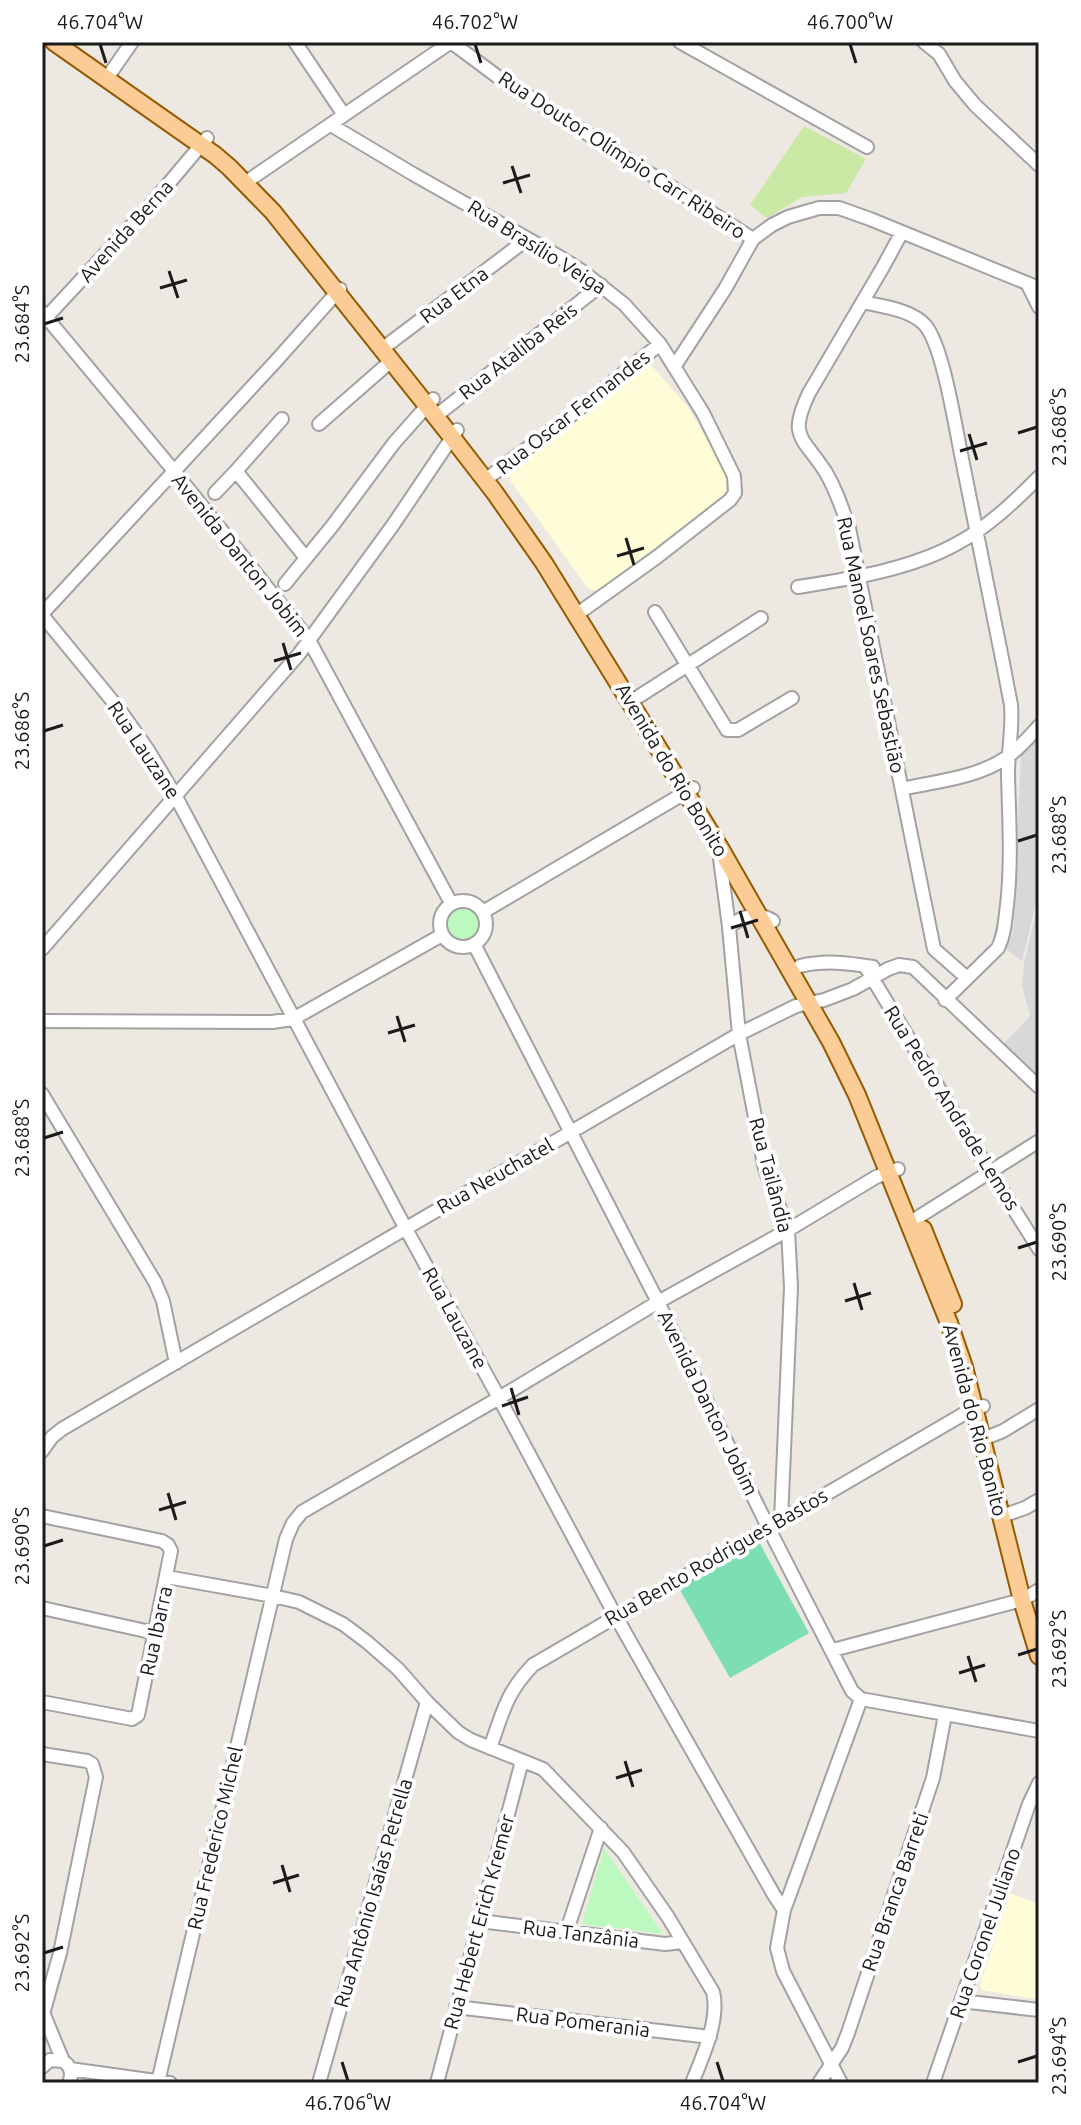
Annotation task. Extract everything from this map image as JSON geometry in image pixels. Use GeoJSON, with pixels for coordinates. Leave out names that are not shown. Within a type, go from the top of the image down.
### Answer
{"type":"FeatureCollection","features":[{"type":"Feature","properties":{"kind":"main road","name":"Avenida do Rio Bonito"},"geometry":{"type":"LineString","coordinates":[[54,42],[110,75]]}},
{"type":"Feature","properties":{"kind":"main road","name":"Avenida do Rio Bonito"},"geometry":{"type":"LineString","coordinates":[[68,42],[252,178],[280,209],[387,352],[489,477],[544,563],[638,697],[720,848],[800,966],[814,1002]]}},
{"type":"Feature","properties":{"kind":"main road","name":"Avenida do Rio Bonito"},"geometry":{"type":"LineString","coordinates":[[204,141],[273,212],[339,290]]}},
{"type":"Feature","properties":{"kind":"main road","name":"Avenida do Rio Bonito"},"geometry":{"type":"LineString","coordinates":[[580,612],[814,1002],[852,1059],[913,1220],[952,1300],[1006,1515],[1039,1622]]}},
{"type":"Feature","properties":{"kind":"main road","name":"Avenida do Rio Bonito"},"geometry":{"type":"LineString","coordinates":[[1030,1595],[1039,1656]]}},
{"type":"Feature","properties":{"kind":"street"},"geometry":{"type":"LineString","coordinates":[[110,75],[132,42]]}},
{"type":"Feature","properties":{"kind":"street"},"geometry":{"type":"LineString","coordinates":[[295,42],[344,115]]}},
{"type":"Feature","properties":{"kind":"street"},"geometry":{"type":"LineString","coordinates":[[252,178],[451,42]]}},
{"type":"Feature","properties":{"kind":"street","name":"Rua Doutor Olímpio Carr Ribeiro"},"geometry":{"type":"LineString","coordinates":[[451,42],[498,77],[753,239]]}},
{"type":"Feature","properties":{"kind":"street"},"geometry":{"type":"LineString","coordinates":[[680,42],[867,147]]}},
{"type":"Feature","properties":{"kind":"street"},"geometry":{"type":"LineString","coordinates":[[697,42],[702,56]]}},
{"type":"Feature","properties":{"kind":"street"},"geometry":{"type":"LineString","coordinates":[[924,42],[939,54],[955,81],[975,105],[1039,165]]}},
{"type":"Feature","properties":{"kind":"street"},"geometry":{"type":"LineString","coordinates":[[939,54],[948,42]]}},
{"type":"Feature","properties":{"kind":"street","name":"Rua Brasílio Veiga"},"geometry":{"type":"LineString","coordinates":[[331,125],[558,256],[601,285],[624,304],[660,344],[703,413],[734,476],[735,493],[657,557],[580,612]]}},
{"type":"Feature","properties":{"kind":"street","name":"Avenida Berna"},"geometry":{"type":"LineString","coordinates":[[43,317],[148,208],[204,141]]}},
{"type":"Feature","properties":{"kind":"street"},"geometry":{"type":"LineString","coordinates":[[674,367],[719,299],[753,239],[788,217],[829,207],[902,232],[1033,286],[1039,307]]}},
{"type":"Feature","properties":{"kind":"street","name":"Rua Manoel Soares Sebastião"},"geometry":{"type":"LineString","coordinates":[[902,232],[809,393],[799,413],[798,425],[809,452],[824,470],[838,496],[849,528],[934,949]]}},
{"type":"Feature","properties":{"kind":"street","name":"Rua Etna"},"geometry":{"type":"LineString","coordinates":[[319,424],[387,352],[526,240]]}},
{"type":"Feature","properties":{"kind":"street","name":"Rua Ataliba Reis"},"geometry":{"type":"LineString","coordinates":[[285,584],[394,443],[434,408],[601,285]]}},
{"type":"Feature","properties":{"kind":"street"},"geometry":{"type":"LineString","coordinates":[[42,614],[339,290]]}},
{"type":"Feature","properties":{"kind":"street"},"geometry":{"type":"LineString","coordinates":[[863,302],[906,313],[926,327],[935,346],[945,378],[1011,705],[1010,881],[1003,936],[998,948],[945,1000]]}},
{"type":"Feature","properties":{"kind":"street","name":"Avenida Danton Jobim"},"geometry":{"type":"LineString","coordinates":[[43,317],[174,471],[309,640],[451,903]]}},
{"type":"Feature","properties":{"kind":"street","name":"Rua Oscar Fernandes"},"geometry":{"type":"LineString","coordinates":[[489,477],[660,344]]}},
{"type":"Feature","properties":{"kind":"street"},"geometry":{"type":"LineString","coordinates":[[215,493],[282,419]]}},
{"type":"Feature","properties":{"kind":"street"},"geometry":{"type":"LineString","coordinates":[[42,949],[299,654],[393,525],[454,433]]}},
{"type":"Feature","properties":{"kind":"street"},"geometry":{"type":"LineString","coordinates":[[236,471],[306,558]]}},
{"type":"Feature","properties":{"kind":"street"},"geometry":{"type":"LineString","coordinates":[[798,587],[858,576],[958,544],[1039,477]]}},
{"type":"Feature","properties":{"kind":"street"},"geometry":{"type":"LineString","coordinates":[[655,612],[727,730],[738,730],[792,698]]}},
{"type":"Feature","properties":{"kind":"street","name":"Rua Lauzane"},"geometry":{"type":"LineString","coordinates":[[42,614],[119,709],[175,795],[615,1615],[784,1910]]}},
{"type":"Feature","properties":{"kind":"street"},"geometry":{"type":"LineString","coordinates":[[638,697],[761,618]]}},
{"type":"Feature","properties":{"kind":"street"},"geometry":{"type":"LineString","coordinates":[[902,789],[992,766],[1009,756],[1039,726]]}},
{"type":"Feature","properties":{"kind":"street"},"geometry":{"type":"LineString","coordinates":[[483,912],[689,791]]}},
{"type":"Feature","properties":{"kind":"street","name":"Rua Tailândia"},"geometry":{"type":"LineString","coordinates":[[720,848],[739,1034],[765,1169],[788,1230],[791,1287],[781,1520]]}},
{"type":"Feature","properties":{"kind":"street"},"geometry":{"type":"LineString","coordinates":[[466,900],[483,912],[486,927],[480,940],[474,944],[467,947],[452,945],[442,935],[439,921],[451,903],[466,900]]}},
{"type":"Feature","properties":{"kind":"street"},"geometry":{"type":"LineString","coordinates":[[729,927],[746,916],[766,918]]}},
{"type":"Feature","properties":{"kind":"street"},"geometry":{"type":"LineString","coordinates":[[42,1021],[272,1022],[293,1019],[442,935]]}},
{"type":"Feature","properties":{"kind":"street","name":"Avenida Danton Jobim"},"geometry":{"type":"LineString","coordinates":[[474,944],[658,1302],[852,1691],[861,1699]]}},
{"type":"Feature","properties":{"kind":"street"},"geometry":{"type":"LineString","coordinates":[[913,967],[934,949],[967,978]]}},
{"type":"Feature","properties":{"kind":"street"},"geometry":{"type":"LineString","coordinates":[[800,966],[845,963],[888,969],[899,965],[913,967],[1039,1087]]}},
{"type":"Feature","properties":{"kind":"street","name":"Rua Pedro Andrade Lemos"},"geometry":{"type":"LineString","coordinates":[[865,966],[1039,1249]]}},
{"type":"Feature","properties":{"kind":"street","name":"Rua Neuchatel"},"geometry":{"type":"LineString","coordinates":[[42,1451],[62,1429],[739,1034],[796,1006],[853,989],[888,969]]}},
{"type":"Feature","properties":{"kind":"street"},"geometry":{"type":"LineString","coordinates":[[42,1094],[155,1282],[163,1301],[176,1363]]}},
{"type":"Feature","properties":{"kind":"street"},"geometry":{"type":"LineString","coordinates":[[913,1220],[1039,1141]]}},
{"type":"Feature","properties":{"kind":"street","name":"Rua Frederico Michel"},"geometry":{"type":"LineString","coordinates":[[164,2082],[286,1539],[293,1523],[302,1512],[658,1302],[876,1177],[893,1171]]}},
{"type":"Feature","properties":{"kind":"street","name":"Rua Bento Rodrigues Bastos"},"geometry":{"type":"LineString","coordinates":[[490,1748],[509,1694],[533,1665],[979,1407]]}},
{"type":"Feature","properties":{"kind":"street"},"geometry":{"type":"LineString","coordinates":[[987,1438],[1039,1409]]}},
{"type":"Feature","properties":{"kind":"street"},"geometry":{"type":"LineString","coordinates":[[1006,1515],[1039,1500]]}},
{"type":"Feature","properties":{"kind":"street","name":"Rua Ibarra"},"geometry":{"type":"LineString","coordinates":[[42,1516],[162,1541],[171,1551],[136,1717],[127,1718],[42,1702]]}},
{"type":"Feature","properties":{"kind":"street"},"geometry":{"type":"LineString","coordinates":[[167,1577],[299,1602],[343,1624],[398,1669],[458,1732],[543,1769],[623,1852],[713,1992],[715,2000],[710,2037],[692,2083]]}},
{"type":"Feature","properties":{"kind":"street"},"geometry":{"type":"LineString","coordinates":[[833,1650],[1030,1595]]}},
{"type":"Feature","properties":{"kind":"street"},"geometry":{"type":"LineString","coordinates":[[42,1608],[155,1633]]}},
{"type":"Feature","properties":{"kind":"street"},"geometry":{"type":"LineString","coordinates":[[841,2083],[783,1971],[777,1948],[784,1910],[861,1699],[1039,1731]]}},
{"type":"Feature","properties":{"kind":"street","name":"Rua Antônio Isaías Petrella"},"geometry":{"type":"LineString","coordinates":[[319,2083],[427,1702]]}},
{"type":"Feature","properties":{"kind":"street","name":"Rua Branca Barreti"},"geometry":{"type":"LineString","coordinates":[[819,2083],[848,2033],[933,1778],[945,1715]]}},
{"type":"Feature","properties":{"kind":"street"},"geometry":{"type":"LineString","coordinates":[[42,1754],[87,1761],[92,1764],[96,1777],[60,1953],[43,2012],[67,2065],[69,2083]]}},
{"type":"Feature","properties":{"kind":"street","name":"Rua Hebert Erich Kremer"},"geometry":{"type":"LineString","coordinates":[[437,2083],[522,1761]]}},
{"type":"Feature","properties":{"kind":"street","name":"Rua Coronel Juliano"},"geometry":{"type":"LineString","coordinates":[[933,2083],[1029,1804],[1039,1783]]}},
{"type":"Feature","properties":{"kind":"street"},"geometry":{"type":"LineString","coordinates":[[566,1933],[601,1828]]}},
{"type":"Feature","properties":{"kind":"street","name":"Rua Tanzânia"},"geometry":{"type":"LineString","coordinates":[[480,1921],[665,1944],[683,1942]]}},
{"type":"Feature","properties":{"kind":"street"},"geometry":{"type":"LineString","coordinates":[[961,2001],[1039,2010]]}},
{"type":"Feature","properties":{"kind":"street","name":"Rua Pomerania"},"geometry":{"type":"LineString","coordinates":[[456,2007],[710,2037]]}},
{"type":"Feature","properties":{"kind":"street"},"geometry":{"type":"LineString","coordinates":[[42,2064],[53,2059],[67,2065],[164,2082]]}},
{"type":"Feature","properties":{"kind":"shaded area"},"geometry":{"type":"Polygon","coordinates":[[[652,366],[688,407],[727,475],[727,494],[598,590],[592,590],[509,475],[644,367],[652,366]]]}},
{"type":"Feature","properties":{"kind":"shaded area"},"geometry":{"type":"Polygon","coordinates":[[[1039,735],[1039,891],[1022,961],[1005,948],[1013,933],[1021,753],[1039,735]]]}},
{"type":"Feature","properties":{"kind":"shaded area"},"geometry":{"type":"Polygon","coordinates":[[[1039,899],[1039,1075],[999,1049],[1030,1016],[1022,985],[1039,899]]]}},
{"type":"Feature","properties":{"kind":"shaded area"},"geometry":{"type":"Polygon","coordinates":[[[1010,1893],[1039,1904],[1039,2000],[982,1990],[980,1985],[1010,1893]]]}},
{"type":"Feature","properties":{"kind":"green space"},"geometry":{"type":"Polygon","coordinates":[[[804,126],[866,159],[846,193],[802,197],[767,218],[750,205],[804,126]]]}},
{"type":"Feature","properties":{"kind":"green space"},"geometry":{"type":"Polygon","coordinates":[[[462,907],[474,912],[479,924],[474,936],[462,941],[450,936],[445,924],[450,912],[462,907]]]}},
{"type":"Feature","properties":{"kind":"green space"},"geometry":{"type":"Polygon","coordinates":[[[751,1539],[759,1542],[809,1633],[730,1678],[676,1583],[751,1539]]]}},
{"type":"Feature","properties":{"kind":"green space"},"geometry":{"type":"Polygon","coordinates":[[[604,1848],[663,1934],[582,1924],[604,1848]]]}}]}
